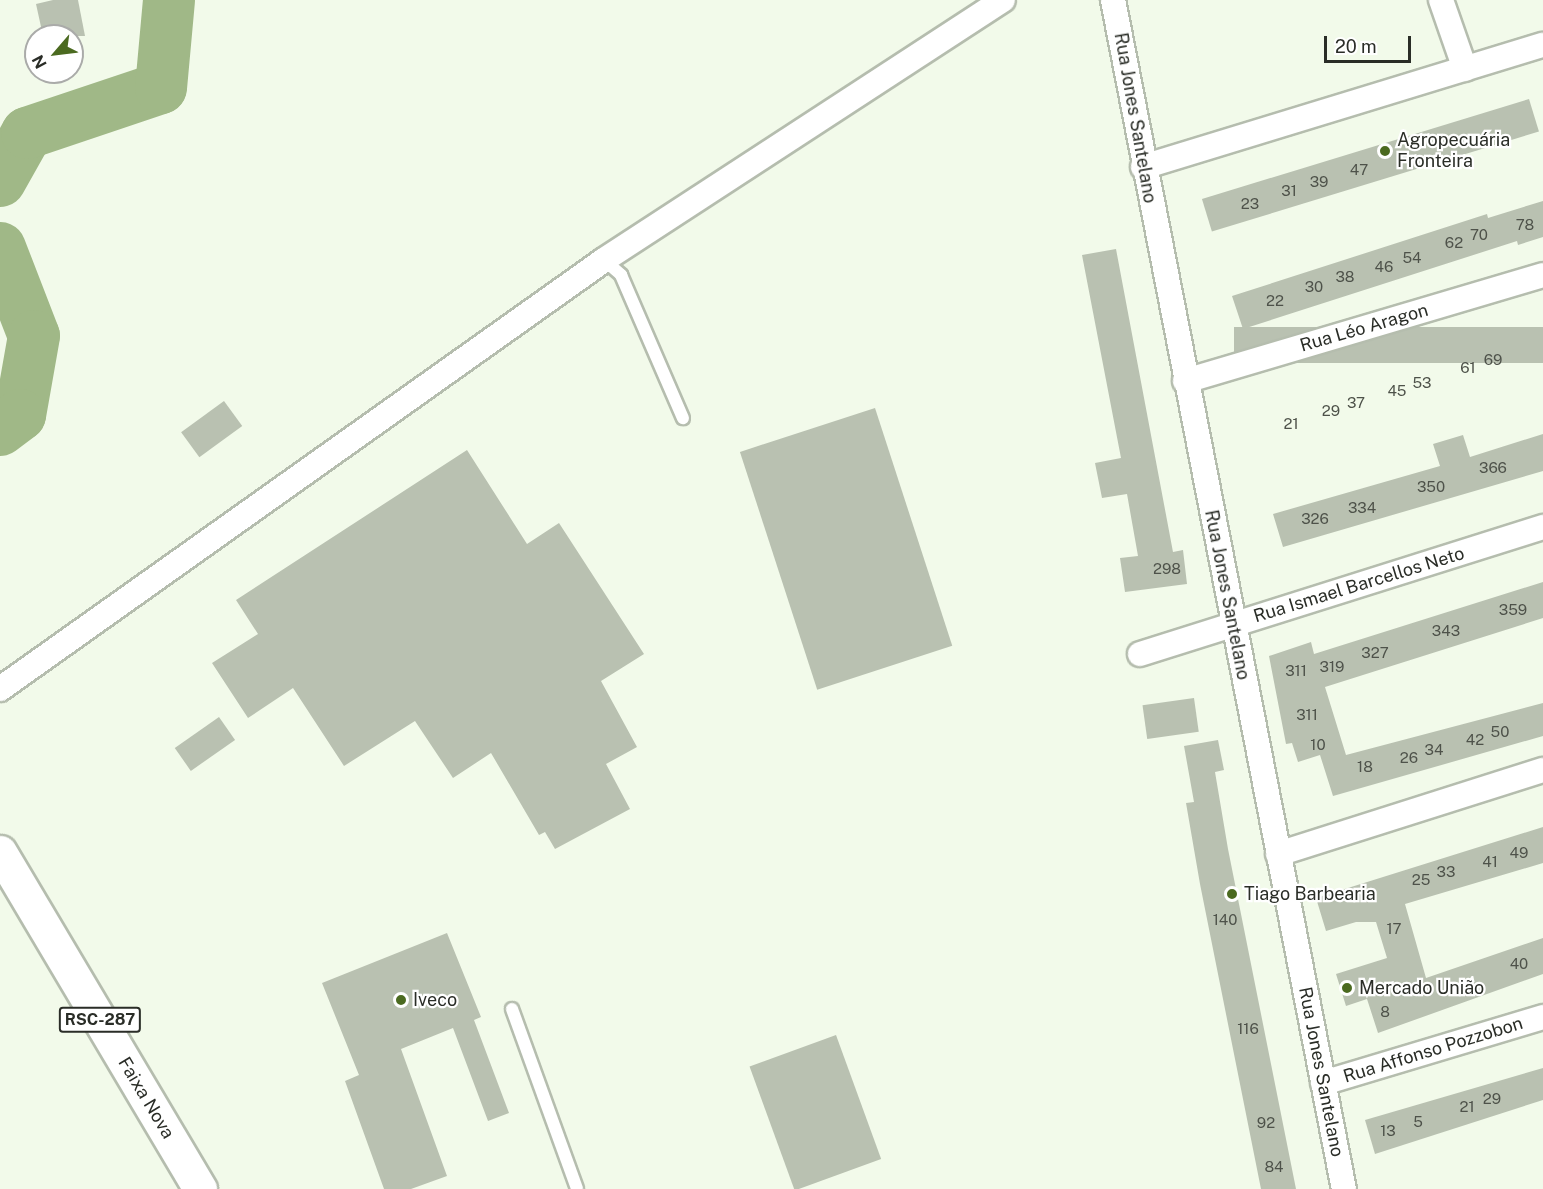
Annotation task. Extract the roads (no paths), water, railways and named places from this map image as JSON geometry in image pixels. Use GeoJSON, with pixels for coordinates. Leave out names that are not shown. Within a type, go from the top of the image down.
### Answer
{"type":"FeatureCollection","features":[{"type":"Feature","properties":{"kind":"highway","name":"Faixa Nova"},"geometry":{"type":"LineString","coordinates":[[0,852],[200,1189]]}},
{"type":"Feature","properties":{"kind":"street"},"geometry":{"type":"LineString","coordinates":[[0,689],[604,260],[1003,0]]}},
{"type":"Feature","properties":{"kind":"street","name":"Rua Jones Santelano"},"geometry":{"type":"LineString","coordinates":[[1113,0],[1143,167],[1344,1189]]}},
{"type":"Feature","properties":{"kind":"street"},"geometry":{"type":"LineString","coordinates":[[1441,0],[1465,69]]}},
{"type":"Feature","properties":{"kind":"street"},"geometry":{"type":"LineString","coordinates":[[1143,167],[1543,45]]}},
{"type":"Feature","properties":{"kind":"street","name":"Rua Léo Aragon"},"geometry":{"type":"LineString","coordinates":[[1185,381],[1543,275]]}},
{"type":"Feature","properties":{"kind":"street","name":"Rua Ismael Barcellos Neto"},"geometry":{"type":"LineString","coordinates":[[1140,654],[1543,527]]}},
{"type":"Feature","properties":{"kind":"street"},"geometry":{"type":"LineString","coordinates":[[1278,854],[1543,770]]}},
{"type":"Feature","properties":{"kind":"street","name":"Rua Affonso Pozzobon"},"geometry":{"type":"LineString","coordinates":[[1323,1083],[1543,1017]]}},
{"type":"Feature","properties":{"kind":"lane"},"geometry":{"type":"LineString","coordinates":[[604,260],[621,275],[683,418]]}},
{"type":"Feature","properties":{"kind":"lane"},"geometry":{"type":"LineString","coordinates":[[512,1009],[577,1189]]}},
{"type":"Feature","properties":{"kind":"waterway"},"geometry":{"type":"LineString","coordinates":[[0,181],[27,133],[161,88],[169,0]]}},
{"type":"Feature","properties":{"kind":"waterway"},"geometry":{"type":"LineString","coordinates":[[0,248],[34,336],[20,415],[0,430]]}},
{"type":"Feature","properties":{"kind":"place","name":"Agropecuária Fronteira"},"geometry":{"type":"Point","coordinates":[1385,151]}},
{"type":"Feature","properties":{"kind":"place","name":"Tiago Barbearia"},"geometry":{"type":"Point","coordinates":[1232,894]}},
{"type":"Feature","properties":{"kind":"place","name":"Mercado União"},"geometry":{"type":"Point","coordinates":[1347,988]}},
{"type":"Feature","properties":{"kind":"place","name":"Iveco"},"geometry":{"type":"Point","coordinates":[401,1000]}}]}
